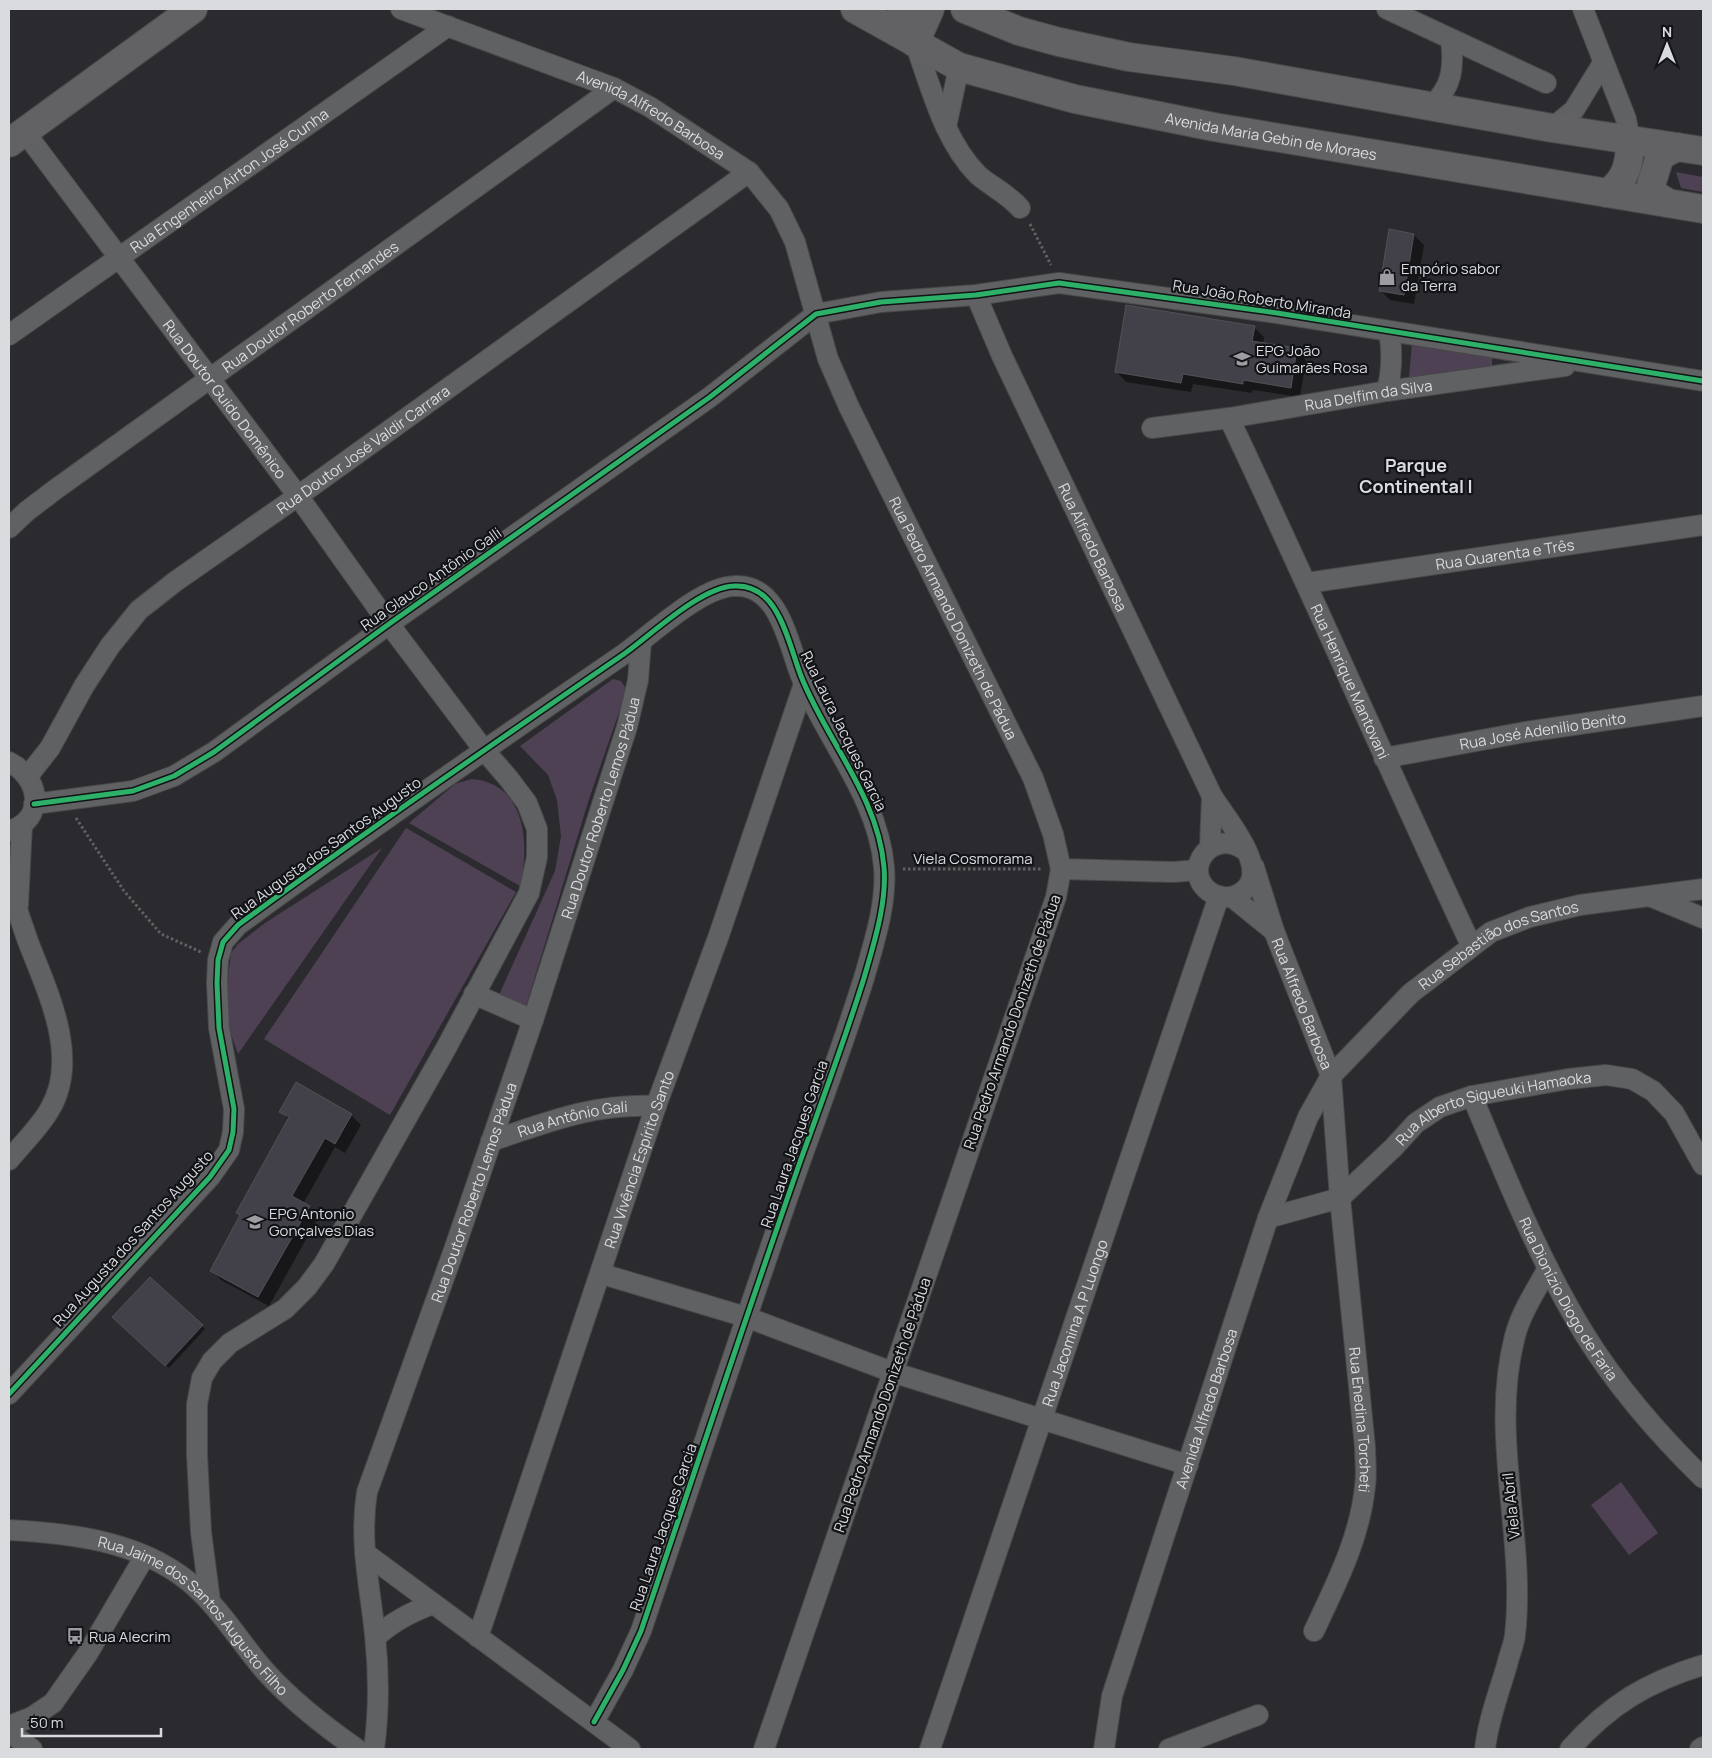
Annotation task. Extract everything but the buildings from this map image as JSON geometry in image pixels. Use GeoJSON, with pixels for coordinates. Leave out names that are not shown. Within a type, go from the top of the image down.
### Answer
{"type":"FeatureCollection","features":[{"type":"Feature","properties":{"kind":"main road"},"geometry":{"type":"LineString","coordinates":[[17,137],[193,9]]}},
{"type":"Feature","properties":{"kind":"main road","name":"Avenida Maria Gebin de Moraes"},"geometry":{"type":"LineString","coordinates":[[855,9],[904,27],[959,67],[1075,99],[1204,125],[1703,209]]}},
{"type":"Feature","properties":{"kind":"main road"},"geometry":{"type":"LineString","coordinates":[[904,27],[930,9]]}},
{"type":"Feature","properties":{"kind":"main road"},"geometry":{"type":"LineString","coordinates":[[965,9],[1019,31],[1128,58],[1234,71],[1552,128],[1690,149]]}},
{"type":"Feature","properties":{"kind":"main road"},"geometry":{"type":"LineString","coordinates":[[1607,193],[1618,186],[1628,168],[1630,141]]}},
{"type":"Feature","properties":{"kind":"main road"},"geometry":{"type":"LineString","coordinates":[[1668,203],[1655,195],[1650,184],[1660,156],[1690,149]]}},
{"type":"Feature","properties":{"kind":"street","name":"Avenida Alfredo Barbosa"},"geometry":{"type":"LineString","coordinates":[[401,9],[614,88],[650,106],[749,172],[779,209],[795,242],[816,314]]}},
{"type":"Feature","properties":{"kind":"street"},"geometry":{"type":"LineString","coordinates":[[1387,9],[1546,83]]}},
{"type":"Feature","properties":{"kind":"street"},"geometry":{"type":"LineString","coordinates":[[1586,10],[1603,63],[1626,119],[1630,141]]}},
{"type":"Feature","properties":{"kind":"street","name":"Rua Engenheiro Airton José Cunha"},"geometry":{"type":"LineString","coordinates":[[9,335],[117,257],[448,26]]}},
{"type":"Feature","properties":{"kind":"street"},"geometry":{"type":"LineString","coordinates":[[904,27],[946,127],[978,174],[1011,197],[1020,208]]}},
{"type":"Feature","properties":{"kind":"street"},"geometry":{"type":"LineString","coordinates":[[1431,106],[1444,92],[1452,77],[1451,39]]}},
{"type":"Feature","properties":{"kind":"street"},"geometry":{"type":"LineString","coordinates":[[1552,128],[1574,110],[1603,63]]}},
{"type":"Feature","properties":{"kind":"street"},"geometry":{"type":"LineString","coordinates":[[946,127],[959,67]]}},
{"type":"Feature","properties":{"kind":"street","name":"Rua Doutor Roberto Fernandes"},"geometry":{"type":"LineString","coordinates":[[9,528],[27,510],[614,88]]}},
{"type":"Feature","properties":{"kind":"street","name":"Rua Doutor Guido Domênico"},"geometry":{"type":"LineString","coordinates":[[17,137],[117,257],[298,496],[389,624],[527,803],[537,830],[537,857],[529,893],[445,1050],[324,1264],[307,1287],[285,1309],[230,1343],[212,1361],[202,1378],[197,1404],[197,1455],[201,1532],[210,1601]]}},
{"type":"Feature","properties":{"kind":"street","name":"Rua Doutor José Valdir Carrara"},"geometry":{"type":"LineString","coordinates":[[28,776],[50,748],[84,686],[110,646],[138,610],[749,172]]}},
{"type":"Feature","properties":{"kind":"street","name":"Rua João Roberto Miranda"},"geometry":{"type":"LineString","coordinates":[[816,314],[881,302],[976,295],[1059,283],[1277,312],[1584,364],[1703,381]]}},
{"type":"Feature","properties":{"kind":"street","name":"Rua Alfredo Barbosa"},"geometry":{"type":"LineString","coordinates":[[976,295],[1002,356],[1212,796],[1250,859],[1274,931],[1331,1076],[1340,1198]]}},
{"type":"Feature","properties":{"kind":"street","name":"Rua Glauco Antônio Galli"},"geometry":{"type":"LineString","coordinates":[[34,804],[133,790],[174,776],[214,752],[389,624],[710,397],[816,314]]}},
{"type":"Feature","properties":{"kind":"street","name":"Rua Pedro Armando Donizeth de Pádua"},"geometry":{"type":"LineString","coordinates":[[764,1749],[1056,897],[1061,869],[1054,834],[1033,778],[849,407],[828,359],[816,314]]}},
{"type":"Feature","properties":{"kind":"street"},"geometry":{"type":"LineString","coordinates":[[1387,391],[1391,374],[1392,352],[1389,332]]}},
{"type":"Feature","properties":{"kind":"street","name":"Rua Delfim da Silva"},"geometry":{"type":"LineString","coordinates":[[1152,428],[1229,418],[1387,391],[1584,364]]}},
{"type":"Feature","properties":{"kind":"street","name":"Rua Henrique Mantovani"},"geometry":{"type":"LineString","coordinates":[[1229,418],[1307,583],[1384,758],[1471,945]]}},
{"type":"Feature","properties":{"kind":"street","name":"Rua Quarenta e Três"},"geometry":{"type":"LineString","coordinates":[[1307,583],[1703,525]]}},
{"type":"Feature","properties":{"kind":"street","name":"Rua Augusta dos Santos Augusto"},"geometry":{"type":"LineString","coordinates":[[9,1394],[204,1184],[229,1150],[234,1109],[219,1028],[217,983],[218,960],[223,942],[238,925],[490,757],[702,596],[716,589],[747,586]]}},
{"type":"Feature","properties":{"kind":"street","name":"Rua Laura Jacques Garcia"},"geometry":{"type":"LineString","coordinates":[[594,1722],[624,1670],[641,1631],[746,1317],[854,1008],[873,946],[883,897],[885,869],[880,841],[870,809],[804,684],[776,610],[768,598],[758,590],[747,586]]}},
{"type":"Feature","properties":{"kind":"street","name":"Rua Doutor Roberto Lemos Pádua"},"geometry":{"type":"LineString","coordinates":[[374,1749],[378,1715],[376,1637],[364,1553],[362,1520],[366,1492],[454,1250],[533,1020],[627,727],[638,680],[641,642]]}},
{"type":"Feature","properties":{"kind":"street","name":"Rua Vivência Espírito Santo"},"geometry":{"type":"LineString","coordinates":[[478,1636],[602,1274],[656,1106],[719,935],[804,684]]}},
{"type":"Feature","properties":{"kind":"street","name":"Rua José Adenilio Benito"},"geometry":{"type":"LineString","coordinates":[[1384,758],[1524,732],[1703,706]]}},
{"type":"Feature","properties":{"kind":"street"},"geometry":{"type":"LineString","coordinates":[[9,762],[20,768],[28,776],[33,785],[34,804],[30,816],[15,828],[20,918],[9,941]]}},
{"type":"Feature","properties":{"kind":"street","name":"Rua Alfredo Barbosa"},"geometry":{"type":"LineString","coordinates":[[1210,847],[1212,796]]}},
{"type":"Feature","properties":{"kind":"street"},"geometry":{"type":"LineString","coordinates":[[1229,842],[1250,859],[1251,882],[1246,889],[1226,897],[1204,887],[1198,870],[1204,853],[1210,847],[1219,843],[1229,842]]}},
{"type":"Feature","properties":{"kind":"street"},"geometry":{"type":"LineString","coordinates":[[1061,869],[1173,872],[1198,870]]}},
{"type":"Feature","properties":{"kind":"street"},"geometry":{"type":"LineString","coordinates":[[9,886],[50,1000],[58,1028],[62,1054],[60,1083],[50,1110],[9,1160]]}},
{"type":"Feature","properties":{"kind":"street","name":"Rua Sebastião dos Santos"},"geometry":{"type":"LineString","coordinates":[[1331,1076],[1412,993],[1490,932],[1530,917],[1580,905],[1703,889]]}},
{"type":"Feature","properties":{"kind":"street","name":"Rua Alfredo Barbosa"},"geometry":{"type":"LineString","coordinates":[[1226,897],[1274,931]]}},
{"type":"Feature","properties":{"kind":"street","name":"Rua Jacomina A P Luongo"},"geometry":{"type":"LineString","coordinates":[[930,1749],[1040,1420],[1226,897]]}},
{"type":"Feature","properties":{"kind":"street"},"geometry":{"type":"LineString","coordinates":[[1650,897],[1703,918]]}},
{"type":"Feature","properties":{"kind":"street"},"geometry":{"type":"LineString","coordinates":[[474,994],[533,1020]]}},
{"type":"Feature","properties":{"kind":"street","name":"Rua Alberto Sigueuki Hamaoka"},"geometry":{"type":"LineString","coordinates":[[1268,1218],[1340,1198],[1388,1153],[1416,1123],[1440,1107],[1472,1096],[1522,1086],[1606,1075],[1632,1079],[1653,1091],[1674,1113],[1703,1165]]}},
{"type":"Feature","properties":{"kind":"street","name":"Avenida Alfredo Barbosa"},"geometry":{"type":"LineString","coordinates":[[1104,1749],[1112,1696],[1268,1218],[1308,1118],[1331,1076]]}},
{"type":"Feature","properties":{"kind":"street","name":"Rua Dionízio Diogo de Faria"},"geometry":{"type":"LineString","coordinates":[[1472,1096],[1511,1188],[1548,1268],[1586,1336],[1629,1397],[1665,1440],[1703,1478]]}},
{"type":"Feature","properties":{"kind":"street","name":"Rua Antônio Gali"},"geometry":{"type":"LineString","coordinates":[[491,1141],[580,1111],[632,1104],[656,1106]]}},
{"type":"Feature","properties":{"kind":"street","name":"Rua Enedina Torcheti"},"geometry":{"type":"LineString","coordinates":[[1314,1631],[1348,1557],[1359,1521],[1366,1485],[1365,1447],[1340,1198]]}},
{"type":"Feature","properties":{"kind":"street","name":"Viela Abril"},"geometry":{"type":"LineString","coordinates":[[1485,1749],[1490,1724],[1515,1637],[1518,1572],[1506,1462],[1506,1411],[1509,1370],[1515,1335],[1548,1268]]}},
{"type":"Feature","properties":{"kind":"street"},"geometry":{"type":"LineString","coordinates":[[602,1274],[746,1317],[892,1372],[1188,1465]]}},
{"type":"Feature","properties":{"kind":"street","name":"Rua Jaime dos Santos Augusto Filho"},"geometry":{"type":"LineString","coordinates":[[9,1530],[60,1532],[102,1541],[145,1556],[187,1581],[210,1601],[230,1630],[266,1672],[315,1719],[357,1749]]}},
{"type":"Feature","properties":{"kind":"street"},"geometry":{"type":"LineString","coordinates":[[364,1553],[630,1749]]}},
{"type":"Feature","properties":{"kind":"street"},"geometry":{"type":"LineString","coordinates":[[9,1726],[32,1717],[53,1703],[88,1653],[145,1556]]}},
{"type":"Feature","properties":{"kind":"street"},"geometry":{"type":"LineString","coordinates":[[376,1637],[396,1621],[433,1604]]}},
{"type":"Feature","properties":{"kind":"street"},"geometry":{"type":"LineString","coordinates":[[1570,1749],[1584,1734],[1627,1697],[1669,1676],[1703,1666]]}},
{"type":"Feature","properties":{"kind":"street"},"geometry":{"type":"LineString","coordinates":[[1169,1749],[1258,1714]]}},
{"type":"Feature","properties":{"kind":"street"},"geometry":{"type":"LineString","coordinates":[[9,1732],[32,1749]]}},
{"type":"Feature","properties":{"kind":"path"},"geometry":{"type":"LineString","coordinates":[[1020,208],[1035,231],[1059,283]]}},
{"type":"Feature","properties":{"kind":"path"},"geometry":{"type":"LineString","coordinates":[[66,799],[83,832],[124,891],[161,934],[218,960]]}},
{"type":"Feature","properties":{"kind":"shaded area"},"geometry":{"type":"Polygon","coordinates":[[[1676,172],[1703,177],[1703,192],[1681,188],[1676,172]]]}},
{"type":"Feature","properties":{"kind":"shaded area"},"geometry":{"type":"Polygon","coordinates":[[[1412,342],[1492,355],[1492,367],[1409,378],[1412,342]]]}},
{"type":"Feature","properties":{"kind":"shaded area"},"geometry":{"type":"Polygon","coordinates":[[[613,679],[621,681],[625,687],[625,695],[589,799],[526,1006],[499,995],[555,871],[561,836],[557,800],[548,775],[520,746],[613,679]]]}},
{"type":"Feature","properties":{"kind":"shaded area"},"geometry":{"type":"Polygon","coordinates":[[[472,779],[490,783],[504,792],[514,804],[520,819],[523,835],[523,870],[520,886],[409,823],[455,784],[472,779]]]}},
{"type":"Feature","properties":{"kind":"shaded area"},"geometry":{"type":"Polygon","coordinates":[[[406,828],[516,892],[390,1115],[264,1039],[406,828]]]}},
{"type":"Feature","properties":{"kind":"shaded area"},"geometry":{"type":"Polygon","coordinates":[[[382,848],[238,1054],[229,1028],[225,1000],[231,953],[238,944],[265,923],[382,848]]]}},
{"type":"Feature","properties":{"kind":"shaded area"},"geometry":{"type":"Polygon","coordinates":[[[1621,1482],[1658,1533],[1629,1555],[1591,1505],[1621,1482]]]}},
{"type":"Feature","properties":{"kind":"cycle path"},"geometry":{"type":"LineString","coordinates":[[34,804],[133,791],[174,776],[214,752],[389,624],[710,397],[816,314],[881,302],[976,295],[1059,283],[1277,313],[1703,381]]}},
{"type":"Feature","properties":{"kind":"cycle path"},"geometry":{"type":"LineString","coordinates":[[9,1394],[210,1177],[229,1150],[233,1132],[234,1109],[219,1028],[217,983],[218,960],[223,942],[238,925],[430,788],[624,654],[692,603],[721,588],[734,586],[749,588],[762,594],[772,604],[780,618],[811,700],[850,769],[872,816],[880,841],[884,867],[882,909],[872,951],[849,1024],[760,1277],[641,1631],[623,1670],[594,1722]]}},
{"type":"Feature","properties":{"kind":"place","name":"Empório sabor da Terra"},"geometry":{"type":"Point","coordinates":[1387,277]}},
{"type":"Feature","properties":{"kind":"place","name":"EPG João Guimarães Rosa"},"geometry":{"type":"Point","coordinates":[1242,359]}},
{"type":"Feature","properties":{"kind":"place","name":"EPG Antonio Gonçalves Dias"},"geometry":{"type":"Point","coordinates":[255,1222]}},
{"type":"Feature","properties":{"kind":"place","name":"Rua Alecrim"},"geometry":{"type":"Point","coordinates":[75,1636]}},
{"type":"Feature","properties":{"kind":"district","name":"Parque Continental I"},"geometry":{"type":"Point","coordinates":[1416,475]}}]}
